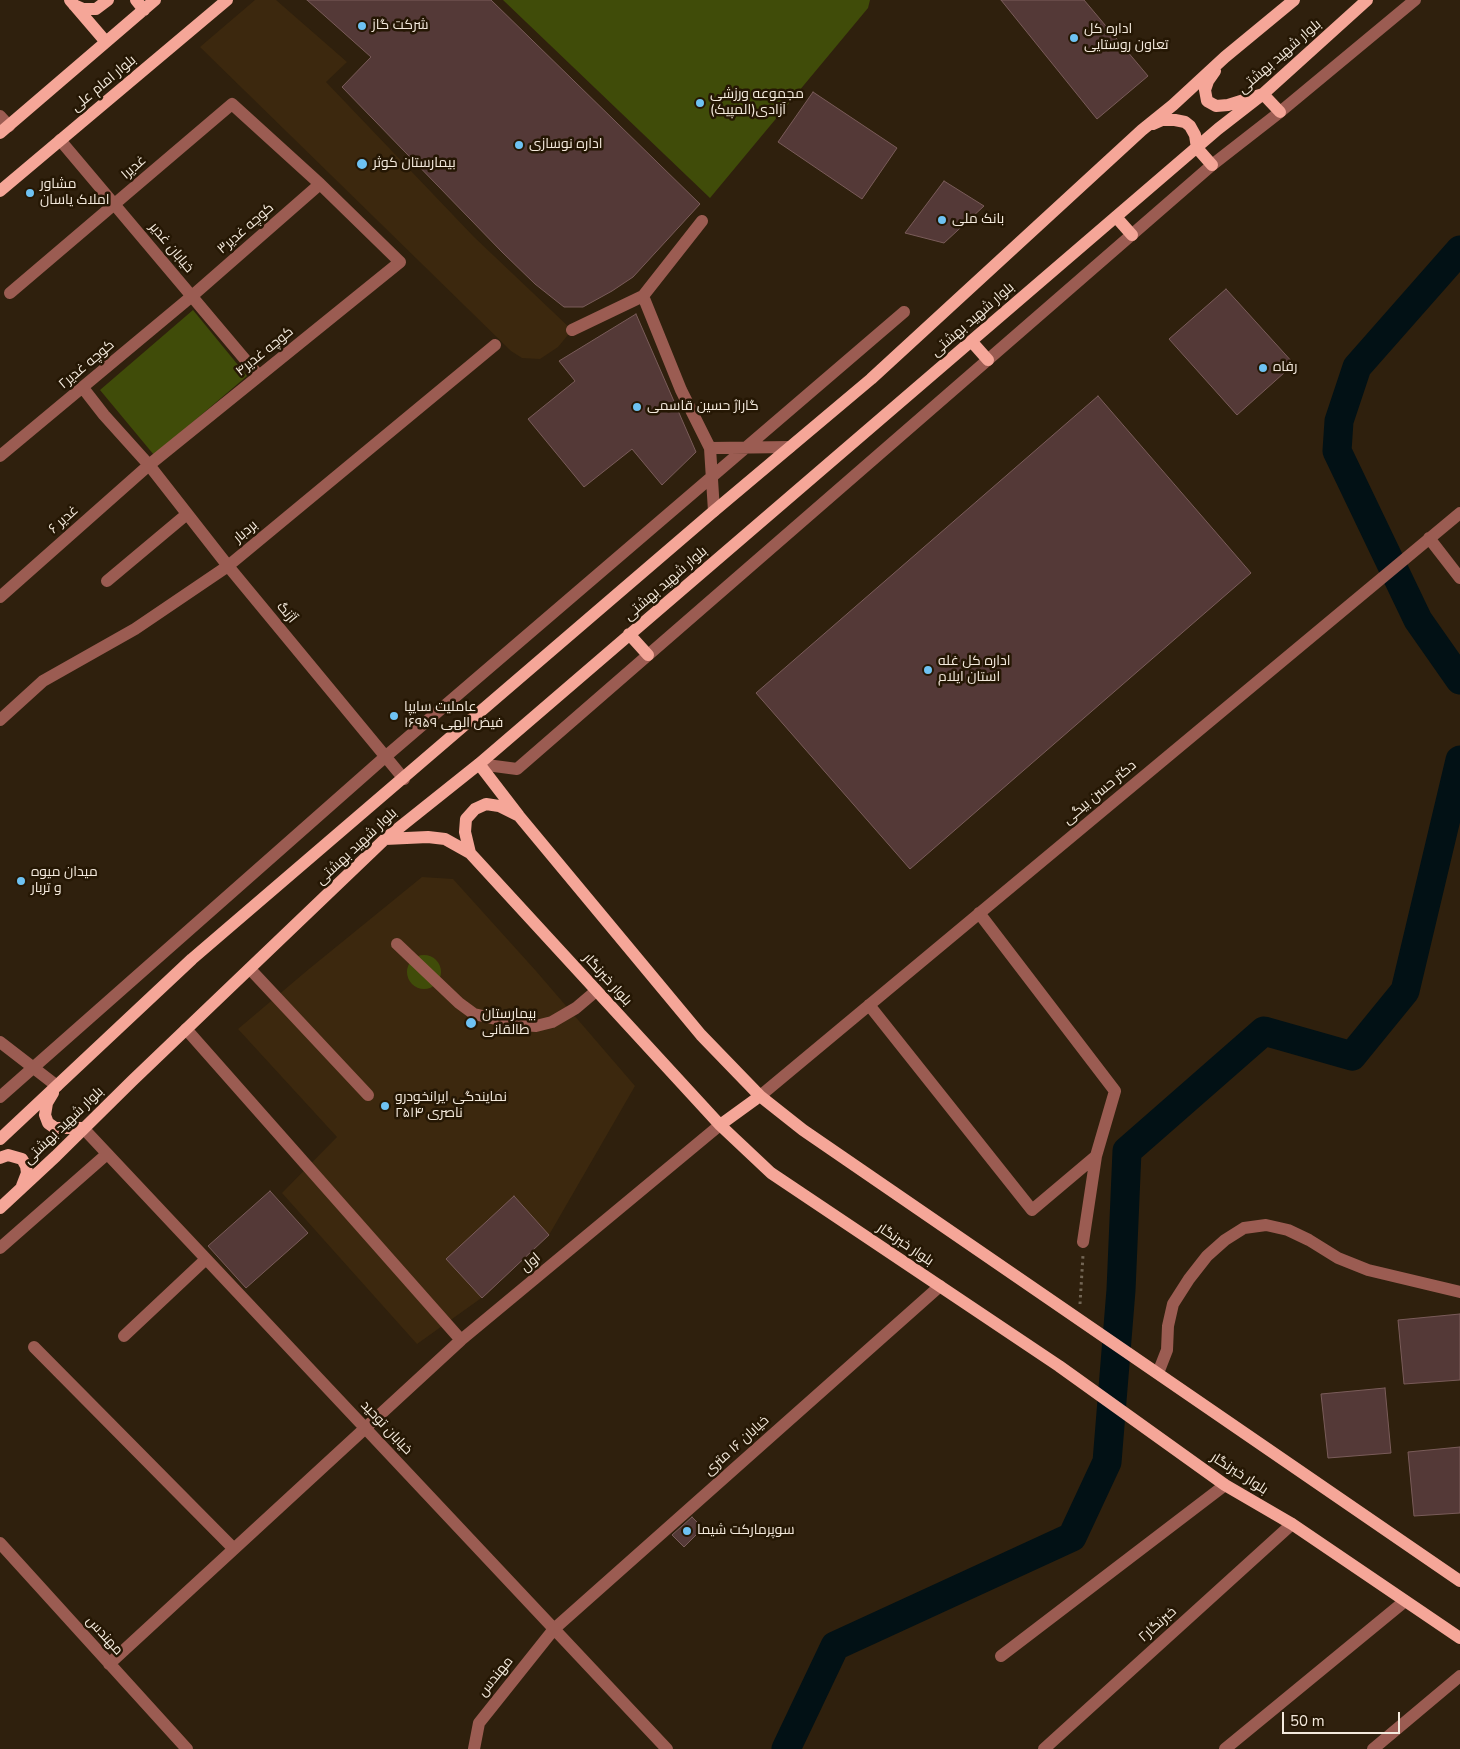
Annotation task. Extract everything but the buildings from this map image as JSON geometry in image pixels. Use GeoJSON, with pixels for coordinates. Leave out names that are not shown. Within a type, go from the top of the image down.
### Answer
{"type":"FeatureCollection","features":[{"type":"Feature","properties":{"kind":"main road"},"geometry":{"type":"LineString","coordinates":[[72,3],[83,9],[96,9],[108,0]]}},
{"type":"Feature","properties":{"kind":"main road"},"geometry":{"type":"LineString","coordinates":[[4,129],[106,42],[140,5],[155,0]]}},
{"type":"Feature","properties":{"kind":"main road","name":"بلوار امام على"},"geometry":{"type":"LineString","coordinates":[[0,190],[227,0]]}},
{"type":"Feature","properties":{"kind":"main road","name":"بلوار شهید بهشتی"},"geometry":{"type":"LineString","coordinates":[[0,1139],[192,959],[714,511],[871,379],[1142,130],[1173,105],[1225,57],[1294,0]]}},
{"type":"Feature","properties":{"kind":"main road","name":"بلوار شهید بهشتی"},"geometry":{"type":"LineString","coordinates":[[0,1208],[385,839],[479,764],[1218,129],[1263,94],[1367,0]]}},
{"type":"Feature","properties":{"kind":"main road"},"geometry":{"type":"LineString","coordinates":[[72,3],[106,42]]}},
{"type":"Feature","properties":{"kind":"main road"},"geometry":{"type":"LineString","coordinates":[[1225,57],[1208,81],[1205,90],[1207,100],[1216,106],[1228,106],[1263,94],[1280,112]]}},
{"type":"Feature","properties":{"kind":"main road"},"geometry":{"type":"LineString","coordinates":[[1142,130],[1162,120],[1184,122],[1190,126],[1195,136],[1197,148],[1212,165]]}},
{"type":"Feature","properties":{"kind":"main road"},"geometry":{"type":"LineString","coordinates":[[1116,218],[1132,235]]}},
{"type":"Feature","properties":{"kind":"main road"},"geometry":{"type":"LineString","coordinates":[[972,342],[988,360]]}},
{"type":"Feature","properties":{"kind":"main road"},"geometry":{"type":"LineString","coordinates":[[630,634],[648,655]]}},
{"type":"Feature","properties":{"kind":"main road"},"geometry":{"type":"LineString","coordinates":[[479,764],[519,816],[701,1035],[760,1096],[803,1130],[1460,1580]]}},
{"type":"Feature","properties":{"kind":"main road"},"geometry":{"type":"LineString","coordinates":[[470,853],[466,832],[466,819],[474,809],[486,804],[499,806],[519,816]]}},
{"type":"Feature","properties":{"kind":"main road","name":"بلوار خبرنگار"},"geometry":{"type":"LineString","coordinates":[[385,839],[428,837],[445,839],[470,853],[720,1125],[771,1173],[1060,1366],[1225,1485],[1292,1524],[1460,1638]]}},
{"type":"Feature","properties":{"kind":"main road"},"geometry":{"type":"LineString","coordinates":[[57,1086],[47,1103],[45,1115],[48,1123],[55,1128],[83,1128]]}},
{"type":"Feature","properties":{"kind":"main road"},"geometry":{"type":"LineString","coordinates":[[720,1125],[760,1096]]}},
{"type":"Feature","properties":{"kind":"main road"},"geometry":{"type":"LineString","coordinates":[[0,1158],[8,1155],[22,1159],[27,1173],[22,1188]]}},
{"type":"Feature","properties":{"kind":"street"},"geometry":{"type":"LineString","coordinates":[[479,764],[517,769],[1212,165],[1280,112],[1415,0]]}},
{"type":"Feature","properties":{"kind":"street","name":"غدیر۱"},"geometry":{"type":"LineString","coordinates":[[10,293],[232,104],[320,184]]}},
{"type":"Feature","properties":{"kind":"street"},"geometry":{"type":"LineString","coordinates":[[0,116],[4,129]]}},
{"type":"Feature","properties":{"kind":"street","name":"خیابان غدیر"},"geometry":{"type":"LineString","coordinates":[[60,140],[116,204],[259,376]]}},
{"type":"Feature","properties":{"kind":"street","name":"کوچه غدیر۴"},"geometry":{"type":"LineString","coordinates":[[149,465],[400,262],[320,184]]}},
{"type":"Feature","properties":{"kind":"street","name":"کوچه غدیر۳"},"geometry":{"type":"LineString","coordinates":[[192,296],[320,184]]}},
{"type":"Feature","properties":{"kind":"street"},"geometry":{"type":"LineString","coordinates":[[572,330],[643,296],[702,221]]}},
{"type":"Feature","properties":{"kind":"street","name":"کوچه غدیر۲"},"geometry":{"type":"LineString","coordinates":[[0,456],[192,296]]}},
{"type":"Feature","properties":{"kind":"street"},"geometry":{"type":"LineString","coordinates":[[643,296],[682,390],[710,448],[714,511]]}},
{"type":"Feature","properties":{"kind":"street"},"geometry":{"type":"LineString","coordinates":[[0,1097],[385,756],[904,312]]}},
{"type":"Feature","properties":{"kind":"street","name":"بردبار"},"geometry":{"type":"LineString","coordinates":[[0,720],[43,681],[135,629],[228,566],[495,345]]}},
{"type":"Feature","properties":{"kind":"street","name":"آژنگ"},"geometry":{"type":"LineString","coordinates":[[83,388],[104,415],[149,465],[228,566],[404,779]]}},
{"type":"Feature","properties":{"kind":"street"},"geometry":{"type":"LineString","coordinates":[[710,448],[790,447]]}},
{"type":"Feature","properties":{"kind":"street","name":"غدیر ۶"},"geometry":{"type":"LineString","coordinates":[[0,597],[149,465]]}},
{"type":"Feature","properties":{"kind":"street","name":"دکتر حسن بیگی"},"geometry":{"type":"LineString","coordinates":[[760,1096],[1460,513]]}},
{"type":"Feature","properties":{"kind":"street"},"geometry":{"type":"LineString","coordinates":[[107,581],[187,514]]}},
{"type":"Feature","properties":{"kind":"street"},"geometry":{"type":"LineString","coordinates":[[1429,538],[1460,578]]}},
{"type":"Feature","properties":{"kind":"street"},"geometry":{"type":"LineString","coordinates":[[979,913],[1115,1091],[1096,1156],[1083,1242]]}},
{"type":"Feature","properties":{"kind":"street"},"geometry":{"type":"LineString","coordinates":[[397,944],[459,1003],[474,1014],[515,1024],[536,1026],[552,1022],[576,1008],[596,991]]}},
{"type":"Feature","properties":{"kind":"street"},"geometry":{"type":"LineString","coordinates":[[250,969],[368,1095]]}},
{"type":"Feature","properties":{"kind":"street"},"geometry":{"type":"LineString","coordinates":[[869,1005],[1032,1210],[1096,1156]]}},
{"type":"Feature","properties":{"kind":"street"},"geometry":{"type":"LineString","coordinates":[[186,1029],[461,1340]]}},
{"type":"Feature","properties":{"kind":"street"},"geometry":{"type":"LineString","coordinates":[[0,1042],[57,1086]]}},
{"type":"Feature","properties":{"kind":"street","name":"اول"},"geometry":{"type":"LineString","coordinates":[[109,1664],[461,1340],[720,1125]]}},
{"type":"Feature","properties":{"kind":"street","name":"خیابان توحید"},"geometry":{"type":"LineString","coordinates":[[83,1128],[667,1749]]}},
{"type":"Feature","properties":{"kind":"street"},"geometry":{"type":"LineString","coordinates":[[0,1248],[107,1154]]}},
{"type":"Feature","properties":{"kind":"street"},"geometry":{"type":"LineString","coordinates":[[1158,1373],[1167,1350],[1168,1326],[1173,1304],[1189,1279],[1208,1256],[1225,1240],[1244,1228],[1266,1225],[1288,1230],[1309,1240],[1338,1258],[1368,1270],[1460,1292]]}},
{"type":"Feature","properties":{"kind":"street"},"geometry":{"type":"LineString","coordinates":[[124,1336],[206,1259]]}},
{"type":"Feature","properties":{"kind":"street","name":"خیابان ۱۶ متری"},"geometry":{"type":"LineString","coordinates":[[554,1629],[940,1286]]}},
{"type":"Feature","properties":{"kind":"street"},"geometry":{"type":"LineString","coordinates":[[34,1347],[234,1549]]}},
{"type":"Feature","properties":{"kind":"street"},"geometry":{"type":"LineString","coordinates":[[1001,1656],[1225,1485]]}},
{"type":"Feature","properties":{"kind":"street","name":"خبرنگار۲"},"geometry":{"type":"LineString","coordinates":[[1044,1749],[1292,1524]]}},
{"type":"Feature","properties":{"kind":"street","name":"مهندس"},"geometry":{"type":"LineString","coordinates":[[0,1543],[187,1749]]}},
{"type":"Feature","properties":{"kind":"street"},"geometry":{"type":"LineString","coordinates":[[1225,1749],[1405,1601]]}},
{"type":"Feature","properties":{"kind":"street","name":"مهندس"},"geometry":{"type":"LineString","coordinates":[[474,1749],[479,1723],[554,1629]]}},
{"type":"Feature","properties":{"kind":"street"},"geometry":{"type":"LineString","coordinates":[[1373,1749],[1460,1676]]}},
{"type":"Feature","properties":{"kind":"path"},"geometry":{"type":"LineString","coordinates":[[1080,1320],[1083,1242]]}},
{"type":"Feature","properties":{"kind":"shaded area","name":"بیمارستان کوثر"},"geometry":{"type":"Polygon","coordinates":[[[255,0],[276,0],[347,62],[326,82],[474,237],[572,330],[558,347],[540,359],[522,358],[511,351],[200,47],[255,0]]]}},
{"type":"Feature","properties":{"kind":"shaded area"},"geometry":{"type":"Polygon","coordinates":[[[422,877],[453,879],[536,971],[635,1086],[549,1235],[487,1294],[417,1344],[282,1193],[337,1137],[238,1029],[422,877]]]}},
{"type":"Feature","properties":{"kind":"green space","name":"مجموعه ورزشی آزادی(المپیک)"},"geometry":{"type":"Polygon","coordinates":[[[503,0],[870,0],[868,8],[710,198],[503,0]]]}},
{"type":"Feature","properties":{"kind":"green space"},"geometry":{"type":"Polygon","coordinates":[[[193,310],[247,376],[154,455],[100,390],[193,310]]]}},
{"type":"Feature","properties":{"kind":"green space"},"geometry":{"type":"Polygon","coordinates":[[[424,955],[436,960],[441,972],[436,984],[424,989],[412,984],[407,972],[412,960],[424,955]]]}},
{"type":"Feature","properties":{"kind":"waterway"},"geometry":{"type":"LineString","coordinates":[[1460,250],[1357,367],[1339,421],[1337,451],[1418,620],[1460,680]]}},
{"type":"Feature","properties":{"kind":"waterway"},"geometry":{"type":"LineString","coordinates":[[786,1749],[835,1646],[1072,1537],[1107,1462],[1121,1290],[1127,1151],[1264,1031],[1352,1056],[1405,991],[1460,760]]}},
{"type":"Feature","properties":{"kind":"place","name":"شرکت گاز"},"geometry":{"type":"Point","coordinates":[362,26]}},
{"type":"Feature","properties":{"kind":"place","name":"اداره کل تعاون روستایی"},"geometry":{"type":"Point","coordinates":[1074,38]}},
{"type":"Feature","properties":{"kind":"place","name":"مجموعه ورزشی آزادی(المپیک)"},"geometry":{"type":"Point","coordinates":[700,103]}},
{"type":"Feature","properties":{"kind":"place","name":"اداره نوسازی"},"geometry":{"type":"Point","coordinates":[519,145]}},
{"type":"Feature","properties":{"kind":"place","name":"بیمارستان کوثر"},"geometry":{"type":"Point","coordinates":[362,164]}},
{"type":"Feature","properties":{"kind":"place","name":"مشاور املاک یاسان"},"geometry":{"type":"Point","coordinates":[30,193]}},
{"type":"Feature","properties":{"kind":"place","name":"بانک ملی"},"geometry":{"type":"Point","coordinates":[942,220]}},
{"type":"Feature","properties":{"kind":"place","name":"رفاه"},"geometry":{"type":"Point","coordinates":[1263,368]}},
{"type":"Feature","properties":{"kind":"place","name":"گاراژ حسین قاسمی"},"geometry":{"type":"Point","coordinates":[637,407]}},
{"type":"Feature","properties":{"kind":"place","name":"اداره کل غله استان ایلام"},"geometry":{"type":"Point","coordinates":[928,670]}},
{"type":"Feature","properties":{"kind":"place","name":"عاملیت سایپا ۱۶۹۵۹ فیض الهی"},"geometry":{"type":"Point","coordinates":[394,716]}},
{"type":"Feature","properties":{"kind":"place","name":"میدان میوه و تربار"},"geometry":{"type":"Point","coordinates":[21,881]}},
{"type":"Feature","properties":{"kind":"place","name":"بیمارستان طالقانی"},"geometry":{"type":"Point","coordinates":[471,1023]}},
{"type":"Feature","properties":{"kind":"place","name":"نمایندگی ایرانخودرو ناصری ۲۵۱۴"},"geometry":{"type":"Point","coordinates":[385,1106]}},
{"type":"Feature","properties":{"kind":"place","name":"سوپرمارکت شیما"},"geometry":{"type":"Point","coordinates":[687,1531]}}]}
